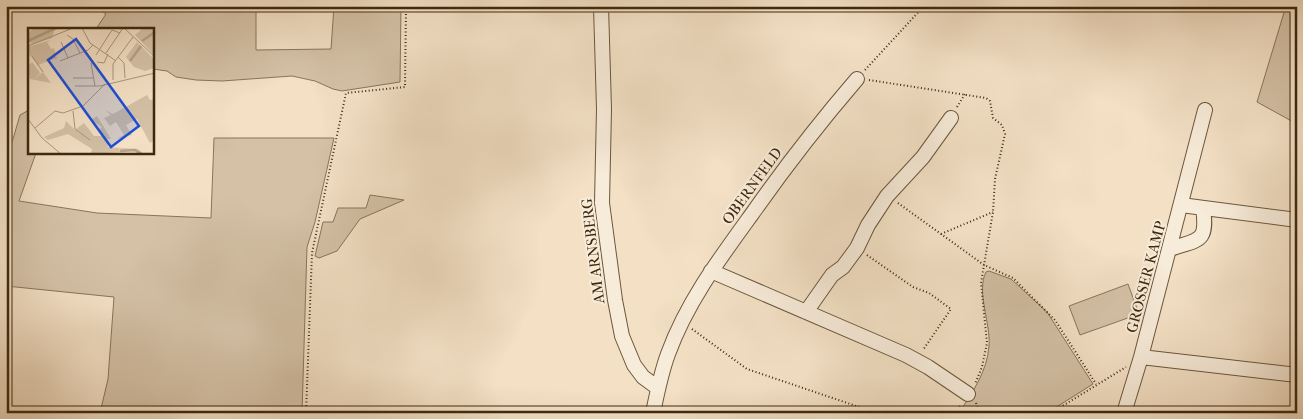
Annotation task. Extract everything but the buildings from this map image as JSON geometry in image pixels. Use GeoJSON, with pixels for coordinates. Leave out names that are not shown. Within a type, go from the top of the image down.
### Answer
{"type":"FeatureCollection","features":[{"type":"Feature","properties":{"kind":"street","name":"AM ARNSBERG"},"geometry":{"type":"LineString","coordinates":[[601,6],[604,109],[602,203],[614,300],[622,336],[634,366],[658,388]]}},
{"type":"Feature","properties":{"kind":"street","name":"OBERNFELD"},"geometry":{"type":"LineString","coordinates":[[653,413],[668,354],[696,295],[766,193],[824,117],[857,79]]}},
{"type":"Feature","properties":{"kind":"street","name":"GROSSER KAMP"},"geometry":{"type":"LineString","coordinates":[[1124,413],[1142,357],[1205,110]]}},
{"type":"Feature","properties":{"kind":"street"},"geometry":{"type":"LineString","coordinates":[[806,312],[832,275],[843,267],[857,248],[868,225],[888,196],[923,157],[951,118]]}},
{"type":"Feature","properties":{"kind":"street","name":"GROSSER KAMP"},"geometry":{"type":"LineString","coordinates":[[1181,205],[1297,220]]}},
{"type":"Feature","properties":{"kind":"street"},"geometry":{"type":"LineString","coordinates":[[1170,249],[1198,240],[1203,234],[1206,226],[1203,208]]}},
{"type":"Feature","properties":{"kind":"street"},"geometry":{"type":"LineString","coordinates":[[711,272],[916,360],[968,394]]}},
{"type":"Feature","properties":{"kind":"street"},"geometry":{"type":"LineString","coordinates":[[1142,357],[1297,375]]}},
{"type":"Feature","properties":{"kind":"path"},"geometry":{"type":"LineString","coordinates":[[306,413],[312,253],[346,93],[405,86],[406,6]]}},
{"type":"Feature","properties":{"kind":"path"},"geometry":{"type":"LineString","coordinates":[[857,79],[924,6]]}},
{"type":"Feature","properties":{"kind":"path"},"geometry":{"type":"LineString","coordinates":[[857,79],[986,98],[990,101],[993,118],[1002,125],[1005,134],[995,179],[994,212],[981,283],[981,299],[986,328],[986,350],[976,382],[956,413]]}},
{"type":"Feature","properties":{"kind":"path"},"geometry":{"type":"LineString","coordinates":[[951,118],[965,94]]}},
{"type":"Feature","properties":{"kind":"path"},"geometry":{"type":"LineString","coordinates":[[888,196],[984,265],[1012,278],[1039,302],[1055,320],[1096,384]]}},
{"type":"Feature","properties":{"kind":"path"},"geometry":{"type":"LineString","coordinates":[[941,234],[994,212]]}},
{"type":"Feature","properties":{"kind":"path"},"geometry":{"type":"LineString","coordinates":[[857,248],[913,287],[929,292],[951,309],[916,360]]}},
{"type":"Feature","properties":{"kind":"path"},"geometry":{"type":"LineString","coordinates":[[682,322],[747,369],[865,409],[870,413]]}},
{"type":"Feature","properties":{"kind":"path"},"geometry":{"type":"LineString","coordinates":[[1051,413],[1142,357]]}},
{"type":"Feature","properties":{"kind":"shaded area"},"geometry":{"type":"Polygon","coordinates":[[[93,6],[256,6],[256,50],[331,49],[334,6],[401,6],[400,82],[342,91],[315,81],[292,76],[222,81],[176,77],[167,71],[154,69],[154,28],[97,28],[106,14],[93,6]]]}},
{"type":"Feature","properties":{"kind":"shaded area"},"geometry":{"type":"Polygon","coordinates":[[[1286,6],[1297,6],[1297,124],[1257,102],[1286,6]]]}},
{"type":"Feature","properties":{"kind":"shaded area"},"geometry":{"type":"Polygon","coordinates":[[[28,111],[28,154],[36,154],[19,201],[97,213],[211,218],[214,138],[334,138],[315,222],[307,247],[302,413],[100,413],[108,379],[114,297],[6,286],[6,163],[20,115],[28,111]]]}},
{"type":"Feature","properties":{"kind":"shaded area"},"geometry":{"type":"Polygon","coordinates":[[[370,195],[404,200],[360,219],[337,251],[319,258],[315,256],[323,222],[333,222],[338,208],[366,208],[370,195]]]}},
{"type":"Feature","properties":{"kind":"shaded area"},"geometry":{"type":"Polygon","coordinates":[[[989,271],[1011,279],[1047,312],[1093,384],[1047,413],[959,413],[982,373],[988,355],[989,337],[983,298],[983,280],[986,272],[989,271]]]}},
{"type":"Feature","properties":{"kind":"shaded area"},"geometry":{"type":"Polygon","coordinates":[[[1128,284],[1139,314],[1080,335],[1069,306],[1128,284]]]}}]}
